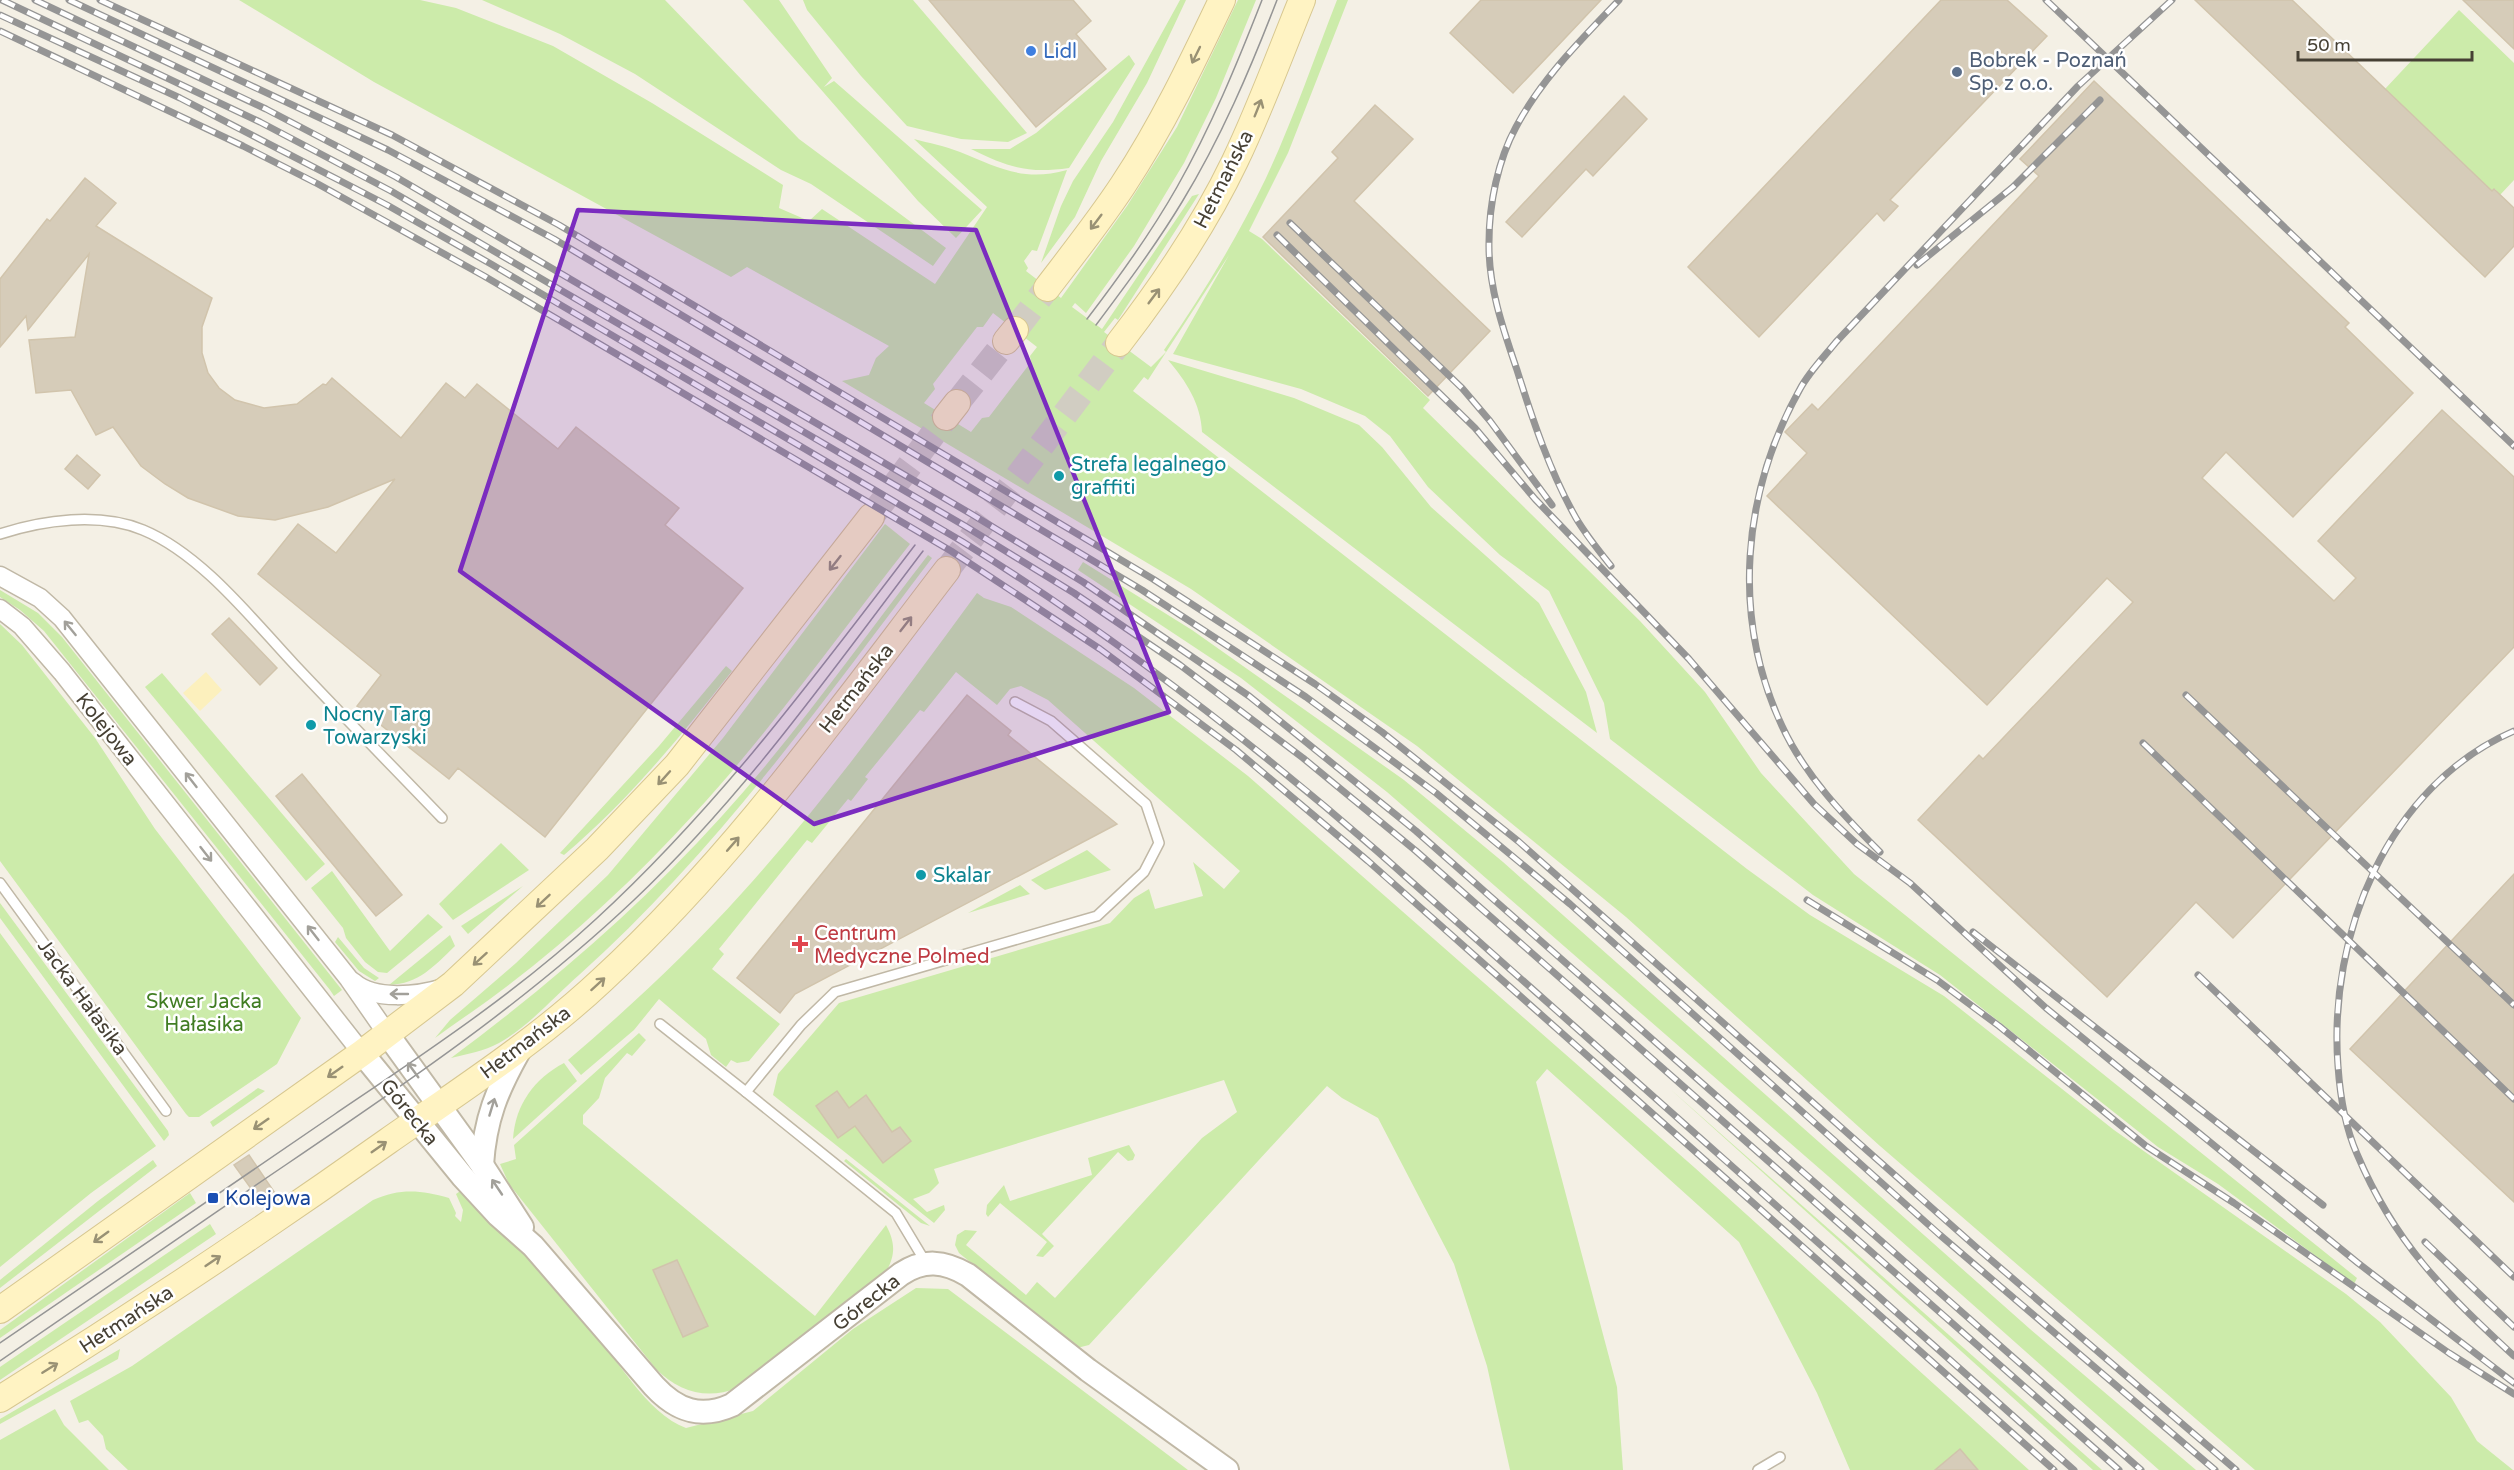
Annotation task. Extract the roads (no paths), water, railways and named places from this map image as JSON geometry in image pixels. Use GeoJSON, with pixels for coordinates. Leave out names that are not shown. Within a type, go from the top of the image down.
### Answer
{"type":"FeatureCollection","features":[{"type":"Feature","properties":{"kind":"main road"},"geometry":{"type":"LineString","coordinates":[[1047,288],[1100,217],[1142,155],[1172,101],[1222,0]]}},
{"type":"Feature","properties":{"kind":"main road","name":"Hetmańska"},"geometry":{"type":"LineString","coordinates":[[1119,343],[1167,279],[1215,199],[1254,120],[1302,0]]}},
{"type":"Feature","properties":{"kind":"main road"},"geometry":{"type":"LineString","coordinates":[[0,1310],[388,1035],[453,984],[597,849],[677,765],[871,517]]}},
{"type":"Feature","properties":{"kind":"main road","name":"Hetmańska"},"geometry":{"type":"LineString","coordinates":[[0,1399],[155,1301],[417,1121],[521,1048],[601,981],[671,913],[731,847],[947,570]]}},
{"type":"Feature","properties":{"kind":"street","name":"Kolejowa"},"geometry":{"type":"LineString","coordinates":[[0,576],[40,598],[62,618],[349,978],[388,1035]]}},
{"type":"Feature","properties":{"kind":"street","name":"Kolejowa"},"geometry":{"type":"LineString","coordinates":[[0,609],[22,626],[62,672],[362,1053]]}},
{"type":"Feature","properties":{"kind":"street","name":"Kolejowa"},"geometry":{"type":"LineString","coordinates":[[349,978],[360,988],[388,994],[429,992],[453,984]]}},
{"type":"Feature","properties":{"kind":"street","name":"Górecka"},"geometry":{"type":"LineString","coordinates":[[388,1035],[482,1165],[533,1246]]}},
{"type":"Feature","properties":{"kind":"street"},"geometry":{"type":"LineString","coordinates":[[482,1165],[492,1104],[503,1078],[521,1048]]}},
{"type":"Feature","properties":{"kind":"street","name":"Górecka"},"geometry":{"type":"LineString","coordinates":[[362,1053],[498,1215],[533,1246],[661,1393],[677,1406],[703,1413],[722,1409],[742,1399],[901,1274],[926,1263]]}},
{"type":"Feature","properties":{"kind":"street"},"geometry":{"type":"LineString","coordinates":[[926,1263],[943,1264],[968,1275],[1088,1370],[1227,1470]]}},
{"type":"Feature","properties":{"kind":"lane"},"geometry":{"type":"LineString","coordinates":[[0,534],[58,522],[98,520],[140,529],[174,544],[231,598],[442,818]]}},
{"type":"Feature","properties":{"kind":"lane"},"geometry":{"type":"LineString","coordinates":[[746,1092],[801,1025],[835,992],[1097,916],[1144,872],[1159,843],[1146,804],[1051,721],[1015,702]]}},
{"type":"Feature","properties":{"kind":"lane","name":"Jacka Hałasika"},"geometry":{"type":"LineString","coordinates":[[0,883],[166,1111]]}},
{"type":"Feature","properties":{"kind":"lane"},"geometry":{"type":"LineString","coordinates":[[660,1024],[896,1213],[926,1263]]}},
{"type":"Feature","properties":{"kind":"lane"},"geometry":{"type":"LineString","coordinates":[[1758,1470],[1780,1457]]}},
{"type":"Feature","properties":{"kind":"tunnel"},"geometry":{"type":"LineString","coordinates":[[1015,330],[1047,288]]}},
{"type":"Feature","properties":{"kind":"tunnel"},"geometry":{"type":"LineString","coordinates":[[957,403],[1006,341]]}},
{"type":"Feature","properties":{"kind":"tunnel"},"geometry":{"type":"LineString","coordinates":[[947,570],[1119,343]]}},
{"type":"Feature","properties":{"kind":"tunnel"},"geometry":{"type":"LineString","coordinates":[[871,517],[946,417]]}},
{"type":"Feature","properties":{"kind":"tram line"},"geometry":{"type":"LineString","coordinates":[[1087,319],[1135,254],[1177,187],[1223,95],[1262,0]]}},
{"type":"Feature","properties":{"kind":"tram line"},"geometry":{"type":"LineString","coordinates":[[1096,325],[1172,218],[1210,153],[1234,103],[1277,0]]}},
{"type":"Feature","properties":{"kind":"tram line"},"geometry":{"type":"LineString","coordinates":[[0,1343],[436,1045],[566,946],[641,876],[724,786],[764,739],[915,545]]}},
{"type":"Feature","properties":{"kind":"tram line"},"geometry":{"type":"LineString","coordinates":[[0,1361],[422,1071],[509,1006],[593,937],[674,860],[750,776],[923,551]]}},
{"type":"Feature","properties":{"kind":"railway"},"geometry":{"type":"LineString","coordinates":[[2,0],[260,122],[391,191],[965,526],[1074,593],[1180,665],[1303,758],[1416,851],[2119,1470]]}},
{"type":"Feature","properties":{"kind":"railway"},"geometry":{"type":"LineString","coordinates":[[35,0],[266,109],[396,177],[973,515],[1083,582],[1249,696],[1416,831],[2141,1470]]}},
{"type":"Feature","properties":{"kind":"railway"},"geometry":{"type":"LineString","coordinates":[[69,0],[388,150],[554,239],[1142,590],[1306,697],[1436,793],[1570,904],[1940,1235],[2215,1470]]}},
{"type":"Feature","properties":{"kind":"railway"},"geometry":{"type":"LineString","coordinates":[[100,0],[392,135],[559,225],[1153,579],[1315,684],[1382,732],[1518,841],[1976,1247],[2236,1470]]}},
{"type":"Feature","properties":{"kind":"railway"},"geometry":{"type":"LineString","coordinates":[[1611,566],[1576,518],[1543,446],[1497,307],[1491,275],[1489,242],[1496,183],[1504,154],[1516,127],[1550,76],[1619,0]]}},
{"type":"Feature","properties":{"kind":"railway"},"geometry":{"type":"LineString","coordinates":[[2046,0],[2514,446]]}},
{"type":"Feature","properties":{"kind":"railway"},"geometry":{"type":"LineString","coordinates":[[1880,852],[1839,809],[1801,761],[1782,726],[1766,684],[1755,642],[1750,599],[1750,556],[1755,513],[1780,429],[1800,389],[1836,342],[2078,86],[2172,0]]}},
{"type":"Feature","properties":{"kind":"railway"},"geometry":{"type":"LineString","coordinates":[[0,15],[180,98],[387,205],[963,542],[1124,650],[1278,767],[1377,851],[2074,1470]]}},
{"type":"Feature","properties":{"kind":"railway"},"geometry":{"type":"LineString","coordinates":[[0,31],[243,146],[318,184],[484,276],[951,551],[1100,649],[1236,750],[1368,861],[2054,1470]]}},
{"type":"Feature","properties":{"kind":"railway"},"geometry":{"type":"LineString","coordinates":[[1917,265],[2013,187],[2100,100]]}},
{"type":"Feature","properties":{"kind":"railway"},"geometry":{"type":"LineString","coordinates":[[1290,223],[1462,388],[1490,421],[1552,505]]}},
{"type":"Feature","properties":{"kind":"railway"},"geometry":{"type":"LineString","coordinates":[[1277,235],[1475,428],[1535,499],[1689,659],[1814,804],[1857,844],[1910,883],[2046,1008],[2358,1263],[2514,1383]]}},
{"type":"Feature","properties":{"kind":"railway"},"geometry":{"type":"LineString","coordinates":[[2186,695],[2514,1005]]}},
{"type":"Feature","properties":{"kind":"railway"},"geometry":{"type":"LineString","coordinates":[[2514,731],[2470,756],[2432,788],[2400,827],[2375,870],[2356,917],[2343,966],[2337,1016],[2338,1066],[2344,1111],[2353,1144],[2372,1186],[2405,1240],[2424,1264],[2465,1310],[2514,1356]]}},
{"type":"Feature","properties":{"kind":"railway"},"geometry":{"type":"LineString","coordinates":[[2143,743],[2514,1099]]}},
{"type":"Feature","properties":{"kind":"railway"},"geometry":{"type":"LineString","coordinates":[[1807,900],[1937,980],[1999,1026],[2146,1146],[2234,1203],[2449,1353],[2514,1394]]}},
{"type":"Feature","properties":{"kind":"railway"},"geometry":{"type":"LineString","coordinates":[[1973,932],[2323,1205]]}},
{"type":"Feature","properties":{"kind":"railway"},"geometry":{"type":"LineString","coordinates":[[2198,975],[2514,1277]]}},
{"type":"Feature","properties":{"kind":"railway"},"geometry":{"type":"LineString","coordinates":[[2425,1242],[2514,1327]]}},
{"type":"Feature","properties":{"kind":"place","name":"Lidl"},"geometry":{"type":"Point","coordinates":[1031,51]}},
{"type":"Feature","properties":{"kind":"place","name":"Bobrek - Poznań Sp. z o.o."},"geometry":{"type":"Point","coordinates":[1957,72]}},
{"type":"Feature","properties":{"kind":"place","name":"Strefa legalnego graffiti"},"geometry":{"type":"Point","coordinates":[1059,476]}},
{"type":"Feature","properties":{"kind":"place","name":"Nocny Targ Towarzyski"},"geometry":{"type":"Point","coordinates":[311,725]}},
{"type":"Feature","properties":{"kind":"place","name":"Skalar"},"geometry":{"type":"Point","coordinates":[921,875]}},
{"type":"Feature","properties":{"kind":"place","name":"Centrum Medyczne Polmed"},"geometry":{"type":"Point","coordinates":[800,944]}},
{"type":"Feature","properties":{"kind":"place","name":"Kolejowa"},"geometry":{"type":"Point","coordinates":[213,1198]}},
{"type":"Feature","properties":{"kind":"park label","name":"Skwer Jacka Hałasika"},"geometry":{"type":"Point","coordinates":[204,1012]}}]}
